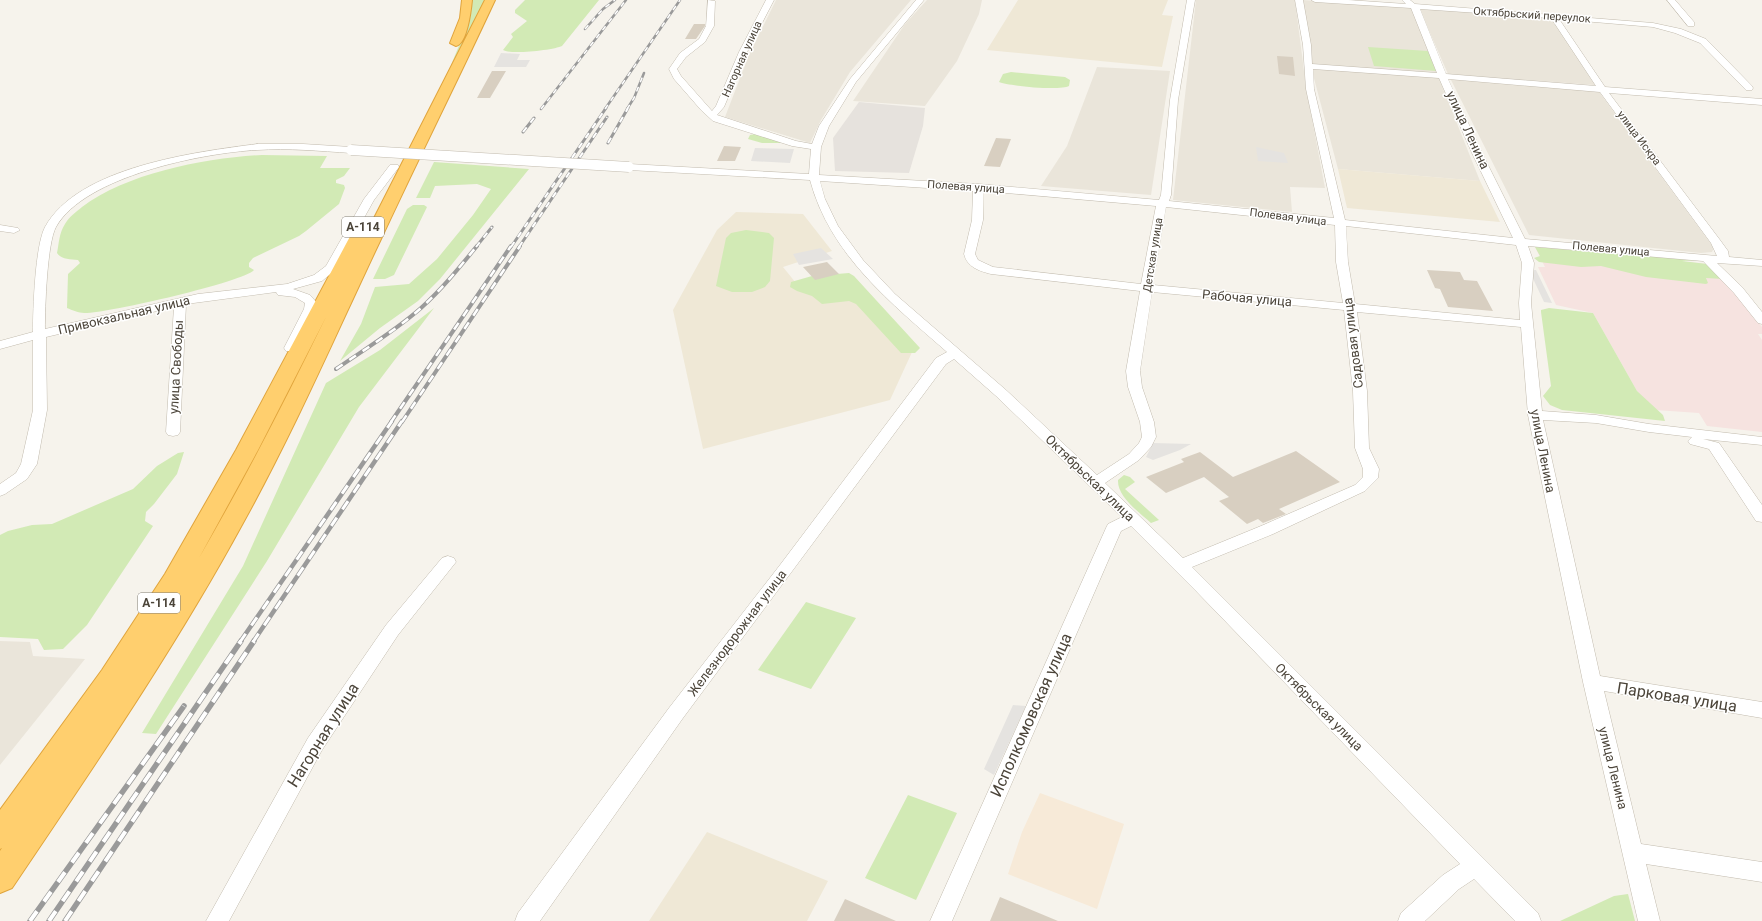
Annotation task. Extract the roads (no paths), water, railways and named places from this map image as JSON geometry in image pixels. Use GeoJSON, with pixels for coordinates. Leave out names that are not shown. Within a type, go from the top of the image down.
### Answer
{"type":"FeatureCollection","features":[{"type":"Feature","properties":{"kind":"highway","name":"А-114"},"geometry":{"type":"LineString","coordinates":[[0,835],[64,745],[143,629],[208,523],[252,442],[433,92],[459,36],[465,18],[467,0]]}},
{"type":"Feature","properties":{"kind":"highway","name":"А-114"},"geometry":{"type":"LineString","coordinates":[[0,878],[138,676],[231,523],[277,438],[391,200],[490,0]]}},
{"type":"Feature","properties":{"kind":"street","name":"Нагорная улица"},"geometry":{"type":"LineString","coordinates":[[712,116],[720,108],[743,52],[770,0]]}},
{"type":"Feature","properties":{"kind":"street","name":"Октябрьская улица"},"geometry":{"type":"LineString","coordinates":[[920,0],[853,81],[824,126],[816,147],[814,178],[826,215],[838,234],[859,262],[891,297],[1001,393],[1132,518],[1530,921]]}},
{"type":"Feature","properties":{"kind":"street","name":"Детская улица"},"geometry":{"type":"LineString","coordinates":[[1095,482],[1122,466],[1137,454],[1143,448],[1148,438],[1147,424],[1134,385],[1133,372],[1162,203],[1166,195],[1174,100],[1191,0]]}},
{"type":"Feature","properties":{"kind":"street","name":"Садовая улица"},"geometry":{"type":"LineString","coordinates":[[1180,566],[1267,530],[1360,488],[1370,478],[1371,469],[1362,448],[1361,440],[1360,391],[1350,308],[1342,262],[1340,223],[1310,89],[1307,45],[1299,0]]}},
{"type":"Feature","properties":{"kind":"street","name":"Октябрьский переулок"},"geometry":{"type":"LineString","coordinates":[[1315,0],[1514,10],[1553,16],[1653,25],[1678,31],[1703,41],[1749,88]]}},
{"type":"Feature","properties":{"kind":"street","name":"улица Ленина"},"geometry":{"type":"LineString","coordinates":[[1406,0],[1416,9],[1442,75],[1521,242],[1528,263],[1525,303],[1535,416],[1592,682],[1633,852],[1641,893],[1649,921]]}},
{"type":"Feature","properties":{"kind":"street"},"geometry":{"type":"LineString","coordinates":[[1671,0],[1691,24]]}},
{"type":"Feature","properties":{"kind":"street"},"geometry":{"type":"LineString","coordinates":[[711,1],[710,26],[702,40],[683,55],[673,69],[677,77],[712,116],[722,122],[795,144],[816,147]]}},
{"type":"Feature","properties":{"kind":"street","name":"улица Искра"},"geometry":{"type":"LineString","coordinates":[[1553,16],[1580,54],[1602,89],[1716,242],[1722,251],[1724,259]]}},
{"type":"Feature","properties":{"kind":"street"},"geometry":{"type":"LineString","coordinates":[[1308,66],[1442,75],[1762,102]]}},
{"type":"Feature","properties":{"kind":"street","name":"Полевая улица"},"geometry":{"type":"LineString","coordinates":[[0,491],[22,476],[29,464],[40,410],[39,335],[44,250],[48,232],[58,215],[81,196],[112,180],[142,169],[207,153],[270,147],[350,150],[978,187],[1162,203],[1521,242],[1762,263]]}},
{"type":"Feature","properties":{"kind":"street"},"geometry":{"type":"LineString","coordinates":[[249,292],[300,285],[326,274],[331,268],[369,199],[394,167]]}},
{"type":"Feature","properties":{"kind":"street","name":"Рабочая улица"},"geometry":{"type":"LineString","coordinates":[[978,187],[977,225],[968,254],[970,260],[982,268],[1147,288],[1527,324]]}},
{"type":"Feature","properties":{"kind":"street"},"geometry":{"type":"LineString","coordinates":[[0,228],[14,230]]}},
{"type":"Feature","properties":{"kind":"street"},"geometry":{"type":"LineString","coordinates":[[1706,258],[1738,290],[1762,320]]}},
{"type":"Feature","properties":{"kind":"street"},"geometry":{"type":"LineString","coordinates":[[143,629],[310,309],[309,299],[298,294],[249,292]]}},
{"type":"Feature","properties":{"kind":"street","name":"Привокзальная улица"},"geometry":{"type":"LineString","coordinates":[[0,345],[180,302],[249,292]]}},
{"type":"Feature","properties":{"kind":"street","name":"улица Свободы"},"geometry":{"type":"LineString","coordinates":[[173,432],[180,302]]}},
{"type":"Feature","properties":{"kind":"street","name":"Железнодорожная улица"},"geometry":{"type":"LineString","coordinates":[[526,921],[676,713],[786,569],[940,361],[955,353]]}},
{"type":"Feature","properties":{"kind":"street"},"geometry":{"type":"LineString","coordinates":[[1535,416],[1596,419],[1649,428],[1762,441]]}},
{"type":"Feature","properties":{"kind":"street"},"geometry":{"type":"LineString","coordinates":[[1649,428],[1714,446],[1762,517]]}},
{"type":"Feature","properties":{"kind":"street","name":"Исполкомовская улица"},"geometry":{"type":"LineString","coordinates":[[941,921],[1114,528],[1132,518]]}},
{"type":"Feature","properties":{"kind":"street","name":"Нагорная улица"},"geometry":{"type":"LineString","coordinates":[[217,921],[315,744],[392,630],[448,562]]}},
{"type":"Feature","properties":{"kind":"street","name":"Парковая улица"},"geometry":{"type":"LineString","coordinates":[[1592,682],[1762,710]]}},
{"type":"Feature","properties":{"kind":"street"},"geometry":{"type":"LineString","coordinates":[[1633,852],[1762,872]]}},
{"type":"Feature","properties":{"kind":"street"},"geometry":{"type":"LineString","coordinates":[[1409,921],[1451,882],[1476,866]]}},
{"type":"Feature","properties":{"kind":"railway"},"geometry":{"type":"LineString","coordinates":[[585,29],[603,9],[615,0]]}},
{"type":"Feature","properties":{"kind":"railway"},"geometry":{"type":"LineString","coordinates":[[541,109],[626,0]]}},
{"type":"Feature","properties":{"kind":"railway"},"geometry":{"type":"LineString","coordinates":[[605,109],[680,0]]}},
{"type":"Feature","properties":{"kind":"railway"},"geometry":{"type":"LineString","coordinates":[[627,109],[634,98],[644,73]]}},
{"type":"Feature","properties":{"kind":"railway"},"geometry":{"type":"LineString","coordinates":[[511,247],[606,108]]}},
{"type":"Feature","properties":{"kind":"railway"},"geometry":{"type":"LineString","coordinates":[[608,143],[628,108]]}},
{"type":"Feature","properties":{"kind":"railway"},"geometry":{"type":"LineString","coordinates":[[519,247],[607,117]]}},
{"type":"Feature","properties":{"kind":"railway"},"geometry":{"type":"LineString","coordinates":[[523,132],[534,118]]}},
{"type":"Feature","properties":{"kind":"railway"},"geometry":{"type":"LineString","coordinates":[[476,247],[492,227]]}},
{"type":"Feature","properties":{"kind":"railway"},"geometry":{"type":"LineString","coordinates":[[336,369],[390,332],[421,308],[443,286],[477,246]]}},
{"type":"Feature","properties":{"kind":"railway"},"geometry":{"type":"LineString","coordinates":[[391,422],[511,246]]}},
{"type":"Feature","properties":{"kind":"railway"},"geometry":{"type":"LineString","coordinates":[[402,422],[520,246]]}},
{"type":"Feature","properties":{"kind":"railway"},"geometry":{"type":"LineString","coordinates":[[240,642],[392,421]]}},
{"type":"Feature","properties":{"kind":"railway"},"geometry":{"type":"LineString","coordinates":[[253,642],[402,421]]}},
{"type":"Feature","properties":{"kind":"railway"},"geometry":{"type":"LineString","coordinates":[[49,921],[241,641]]}},
{"type":"Feature","properties":{"kind":"railway"},"geometry":{"type":"LineString","coordinates":[[65,921],[254,641]]}},
{"type":"Feature","properties":{"kind":"railway"},"geometry":{"type":"LineString","coordinates":[[30,921],[184,706]]}}]}
